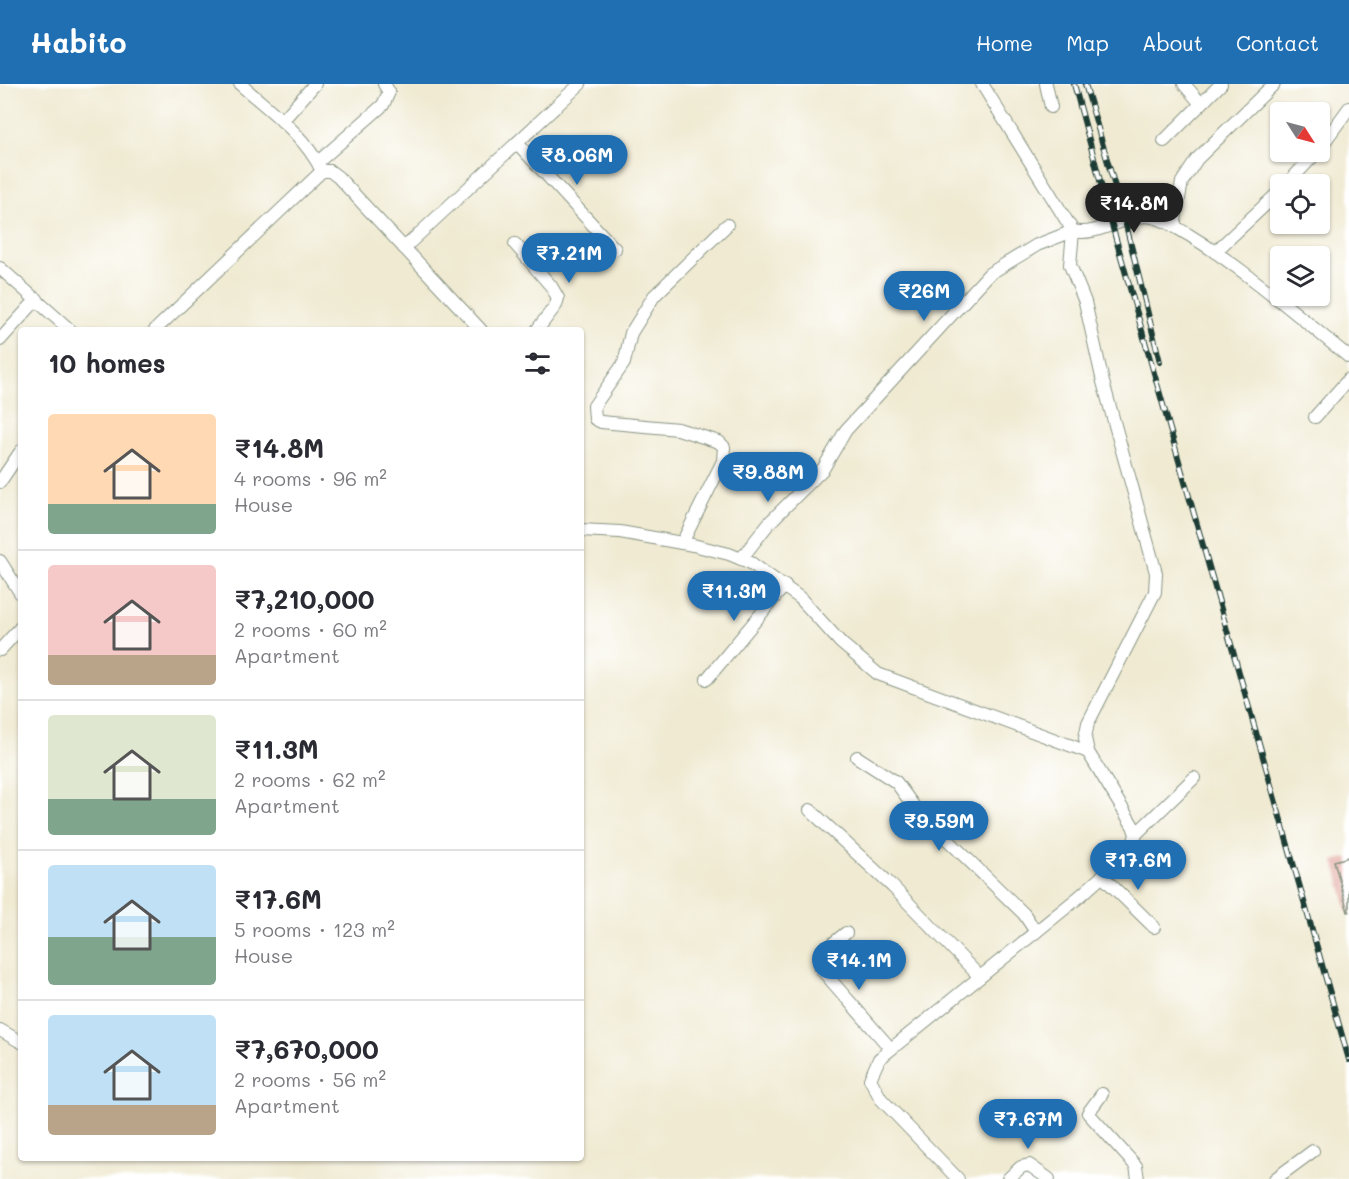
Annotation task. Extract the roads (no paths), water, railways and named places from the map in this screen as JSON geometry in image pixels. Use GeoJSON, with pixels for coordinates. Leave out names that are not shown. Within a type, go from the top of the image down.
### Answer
{"type":"FeatureCollection","features":[{"type":"Feature","properties":{"kind":"street"},"geometry":{"type":"LineString","coordinates":[[240,84],[308,145],[320,166],[338,177],[478,327]]}},
{"type":"Feature","properties":{"kind":"street"},"geometry":{"type":"LineString","coordinates":[[282,121],[315,84]]}},
{"type":"Feature","properties":{"kind":"street"},"geometry":{"type":"LineString","coordinates":[[158,327],[383,105],[389,92],[384,84]]}},
{"type":"Feature","properties":{"kind":"street"},"geometry":{"type":"LineString","coordinates":[[404,248],[580,84]]}},
{"type":"Feature","properties":{"kind":"street"},"geometry":{"type":"LineString","coordinates":[[982,84],[1073,231],[1070,265],[1085,302],[1099,366],[1153,561],[1157,584],[1088,723],[1086,738],[1088,752],[1128,816],[1136,834]]}},
{"type":"Feature","properties":{"kind":"street"},"geometry":{"type":"LineString","coordinates":[[1046,84],[1051,107]]}},
{"type":"Feature","properties":{"kind":"street"},"geometry":{"type":"LineString","coordinates":[[1184,84],[1201,104]]}},
{"type":"Feature","properties":{"kind":"street"},"geometry":{"type":"LineString","coordinates":[[1164,141],[1221,84]]}},
{"type":"Feature","properties":{"kind":"street"},"geometry":{"type":"LineString","coordinates":[[1174,226],[1182,182],[1197,159],[1274,84]]}},
{"type":"Feature","properties":{"kind":"street"},"geometry":{"type":"LineString","coordinates":[[1330,134],[1349,108]]}},
{"type":"Feature","properties":{"kind":"street"},"geometry":{"type":"LineString","coordinates":[[516,143],[615,249]]}},
{"type":"Feature","properties":{"kind":"street"},"geometry":{"type":"LineString","coordinates":[[1296,174],[1308,162]]}},
{"type":"Feature","properties":{"kind":"street"},"geometry":{"type":"LineString","coordinates":[[1215,252],[1270,200]]}},
{"type":"Feature","properties":{"kind":"street"},"geometry":{"type":"LineString","coordinates":[[741,559],[769,523],[822,469],[846,430],[988,274],[1037,245],[1073,231],[1089,231],[1152,216],[1174,226],[1215,252],[1349,357]]}},
{"type":"Feature","properties":{"kind":"street"},"geometry":{"type":"LineString","coordinates":[[682,543],[723,461],[724,447],[719,442],[678,429],[601,422],[595,419],[593,412],[594,406],[624,363],[631,333],[654,296],[727,225]]}},
{"type":"Feature","properties":{"kind":"street"},"geometry":{"type":"LineString","coordinates":[[515,244],[551,286],[558,298],[556,305],[539,327]]}},
{"type":"Feature","properties":{"kind":"street"},"geometry":{"type":"LineString","coordinates":[[0,268],[38,299],[67,327]]}},
{"type":"Feature","properties":{"kind":"street"},"geometry":{"type":"LineString","coordinates":[[0,340],[38,299]]}},
{"type":"Feature","properties":{"kind":"street"},"geometry":{"type":"LineString","coordinates":[[1315,417],[1349,379]]}},
{"type":"Feature","properties":{"kind":"street"},"geometry":{"type":"LineString","coordinates":[[0,482],[18,455]]}},
{"type":"Feature","properties":{"kind":"street"},"geometry":{"type":"LineString","coordinates":[[584,531],[620,532],[682,543],[741,559],[785,585],[847,649],[878,674],[1088,752]]}},
{"type":"Feature","properties":{"kind":"street"},"geometry":{"type":"LineString","coordinates":[[0,561],[18,589]]}},
{"type":"Feature","properties":{"kind":"street"},"geometry":{"type":"LineString","coordinates":[[707,678],[785,585]]}},
{"type":"Feature","properties":{"kind":"street"},"geometry":{"type":"LineString","coordinates":[[0,650],[18,630]]}},
{"type":"Feature","properties":{"kind":"street"},"geometry":{"type":"LineString","coordinates":[[857,757],[896,782],[915,808],[1024,914],[1036,932]]}},
{"type":"Feature","properties":{"kind":"street"},"geometry":{"type":"LineString","coordinates":[[958,1179],[873,1088],[870,1078],[872,1070],[891,1049],[1036,932],[1125,856],[1133,845],[1136,834],[1194,778]]}},
{"type":"Feature","properties":{"kind":"street"},"geometry":{"type":"LineString","coordinates":[[810,810],[893,887],[980,977]]}},
{"type":"Feature","properties":{"kind":"street"},"geometry":{"type":"LineString","coordinates":[[1102,876],[1154,927]]}},
{"type":"Feature","properties":{"kind":"street"},"geometry":{"type":"LineString","coordinates":[[846,933],[826,950],[822,957],[821,969],[829,981],[891,1049]]}},
{"type":"Feature","properties":{"kind":"street"},"geometry":{"type":"LineString","coordinates":[[0,1030],[18,1040]]}},
{"type":"Feature","properties":{"kind":"street"},"geometry":{"type":"LineString","coordinates":[[1102,1094],[1089,1109],[1090,1118],[1136,1166],[1138,1179]]}},
{"type":"Feature","properties":{"kind":"street"},"geometry":{"type":"LineString","coordinates":[[1275,1179],[1313,1151]]}},
{"type":"Feature","properties":{"kind":"street"},"geometry":{"type":"LineString","coordinates":[[1008,1179],[1021,1167],[1029,1165],[1049,1179]]}},
{"type":"Feature","properties":{"kind":"railway"},"geometry":{"type":"LineString","coordinates":[[1074,84],[1349,1060]]}},
{"type":"Feature","properties":{"kind":"railway"},"geometry":{"type":"LineString","coordinates":[[1085,84],[1125,221],[1160,362]]}}]}
